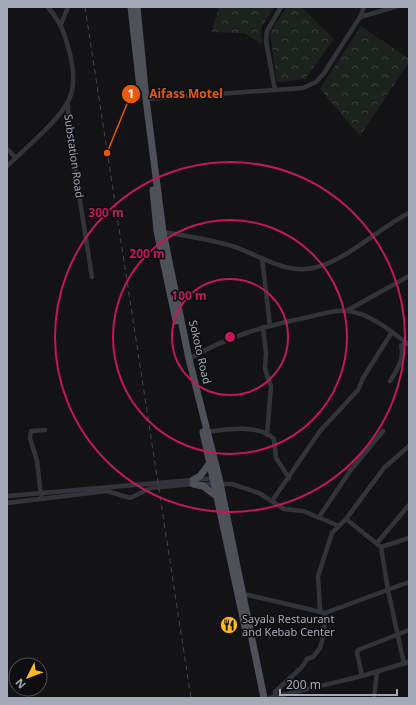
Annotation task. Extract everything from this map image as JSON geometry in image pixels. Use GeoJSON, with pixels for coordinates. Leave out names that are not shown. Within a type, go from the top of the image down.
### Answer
{"type":"FeatureCollection","features":[{"type":"Feature","properties":{"kind":"main road","name":"Sokoto Road"},"geometry":{"type":"LineString","coordinates":[[132,7],[146,98],[163,232],[188,358],[207,432],[216,481],[244,594],[264,698]]}},
{"type":"Feature","properties":{"kind":"main road","name":"Sokoto Road"},"geometry":{"type":"LineString","coordinates":[[137,7],[137,34],[157,231],[184,359],[198,412],[209,464],[216,481]]}},
{"type":"Feature","properties":{"kind":"main road"},"geometry":{"type":"LineString","coordinates":[[209,464],[200,476],[193,482],[203,486],[216,496]]}},
{"type":"Feature","properties":{"kind":"main road"},"geometry":{"type":"LineString","coordinates":[[216,481],[216,496],[260,698]]}},
{"type":"Feature","properties":{"kind":"street"},"geometry":{"type":"LineString","coordinates":[[7,166],[59,116],[68,105],[74,81],[73,68],[61,24],[48,7]]}},
{"type":"Feature","properties":{"kind":"street"},"geometry":{"type":"LineString","coordinates":[[61,24],[68,7]]}},
{"type":"Feature","properties":{"kind":"street"},"geometry":{"type":"LineString","coordinates":[[275,90],[266,41],[266,31],[281,7]]}},
{"type":"Feature","properties":{"kind":"street"},"geometry":{"type":"LineString","coordinates":[[146,98],[303,88],[316,82],[324,74],[360,17],[364,7]]}},
{"type":"Feature","properties":{"kind":"street"},"geometry":{"type":"LineString","coordinates":[[360,17],[395,7]]}},
{"type":"Feature","properties":{"kind":"street","name":"Substation Road"},"geometry":{"type":"LineString","coordinates":[[68,105],[69,131],[92,277]]}},
{"type":"Feature","properties":{"kind":"street"},"geometry":{"type":"LineString","coordinates":[[7,148],[16,158]]}},
{"type":"Feature","properties":{"kind":"street"},"geometry":{"type":"LineString","coordinates":[[163,232],[233,246],[294,269],[317,267],[351,250],[409,212]]}},
{"type":"Feature","properties":{"kind":"street"},"geometry":{"type":"LineString","coordinates":[[262,258],[270,326]]}},
{"type":"Feature","properties":{"kind":"street"},"geometry":{"type":"LineString","coordinates":[[348,310],[409,276]]}},
{"type":"Feature","properties":{"kind":"street"},"geometry":{"type":"LineString","coordinates":[[188,358],[212,345],[263,327],[334,311],[348,310],[371,318],[408,344]]}},
{"type":"Feature","properties":{"kind":"street"},"geometry":{"type":"LineString","coordinates":[[263,327],[266,353],[265,369],[271,386],[267,435]]}},
{"type":"Feature","properties":{"kind":"street"},"geometry":{"type":"LineString","coordinates":[[272,502],[320,431],[358,390],[363,378],[392,332]]}},
{"type":"Feature","properties":{"kind":"street"},"geometry":{"type":"LineString","coordinates":[[390,382],[398,366],[403,350],[401,346],[408,344]]}},
{"type":"Feature","properties":{"kind":"street"},"geometry":{"type":"LineString","coordinates":[[207,432],[230,429],[257,431],[267,435],[274,439],[276,458],[289,478]]}},
{"type":"Feature","properties":{"kind":"street"},"geometry":{"type":"LineString","coordinates":[[41,497],[37,461],[29,436],[31,431],[45,430]]}},
{"type":"Feature","properties":{"kind":"street"},"geometry":{"type":"LineString","coordinates":[[319,517],[350,471],[383,431]]}},
{"type":"Feature","properties":{"kind":"street"},"geometry":{"type":"LineString","coordinates":[[272,697],[275,692],[302,667],[307,659],[314,657],[320,648],[324,634],[323,612],[318,576],[332,533],[346,519],[374,480],[391,461],[409,446]]}},
{"type":"Feature","properties":{"kind":"street"},"geometry":{"type":"LineString","coordinates":[[7,502],[41,497],[216,481],[259,493],[288,510],[303,511],[339,526]]}},
{"type":"Feature","properties":{"kind":"street"},"geometry":{"type":"LineString","coordinates":[[7,496],[41,497],[107,491],[130,498],[151,488],[193,482]]}},
{"type":"Feature","properties":{"kind":"street"},"geometry":{"type":"LineString","coordinates":[[377,543],[409,505]]}},
{"type":"Feature","properties":{"kind":"street"},"geometry":{"type":"LineString","coordinates":[[272,697],[362,676],[406,663],[397,634],[381,547],[346,519]]}},
{"type":"Feature","properties":{"kind":"street"},"geometry":{"type":"LineString","coordinates":[[381,547],[409,538]]}},
{"type":"Feature","properties":{"kind":"street"},"geometry":{"type":"LineString","coordinates":[[244,594],[323,612],[409,582]]}},
{"type":"Feature","properties":{"kind":"street"},"geometry":{"type":"LineString","coordinates":[[362,676],[356,652],[358,650],[409,630]]}},
{"type":"Feature","properties":{"kind":"street"},"geometry":{"type":"LineString","coordinates":[[374,698],[378,671]]}},
{"type":"Feature","properties":{"kind":"green space"},"geometry":{"type":"Polygon","coordinates":[[[219,7],[274,7],[261,28],[262,44],[244,33],[212,32],[219,7]]]}},
{"type":"Feature","properties":{"kind":"green space"},"geometry":{"type":"Polygon","coordinates":[[[287,7],[301,7],[334,39],[305,79],[277,82],[270,32],[287,7]]]}},
{"type":"Feature","properties":{"kind":"green space"},"geometry":{"type":"Polygon","coordinates":[[[361,26],[409,59],[409,62],[360,136],[320,89],[361,26]]]}},
{"type":"Feature","properties":{"kind":"railway"},"geometry":{"type":"LineString","coordinates":[[85,7],[191,698]]}},
{"type":"Feature","properties":{"kind":"place","name":"Aifass Motel"},"geometry":{"type":"Point","coordinates":[107,153]}},
{"type":"Feature","properties":{"kind":"place","name":"Sayala Restaurant and Kebab Center"},"geometry":{"type":"Point","coordinates":[229,625]}}]}
